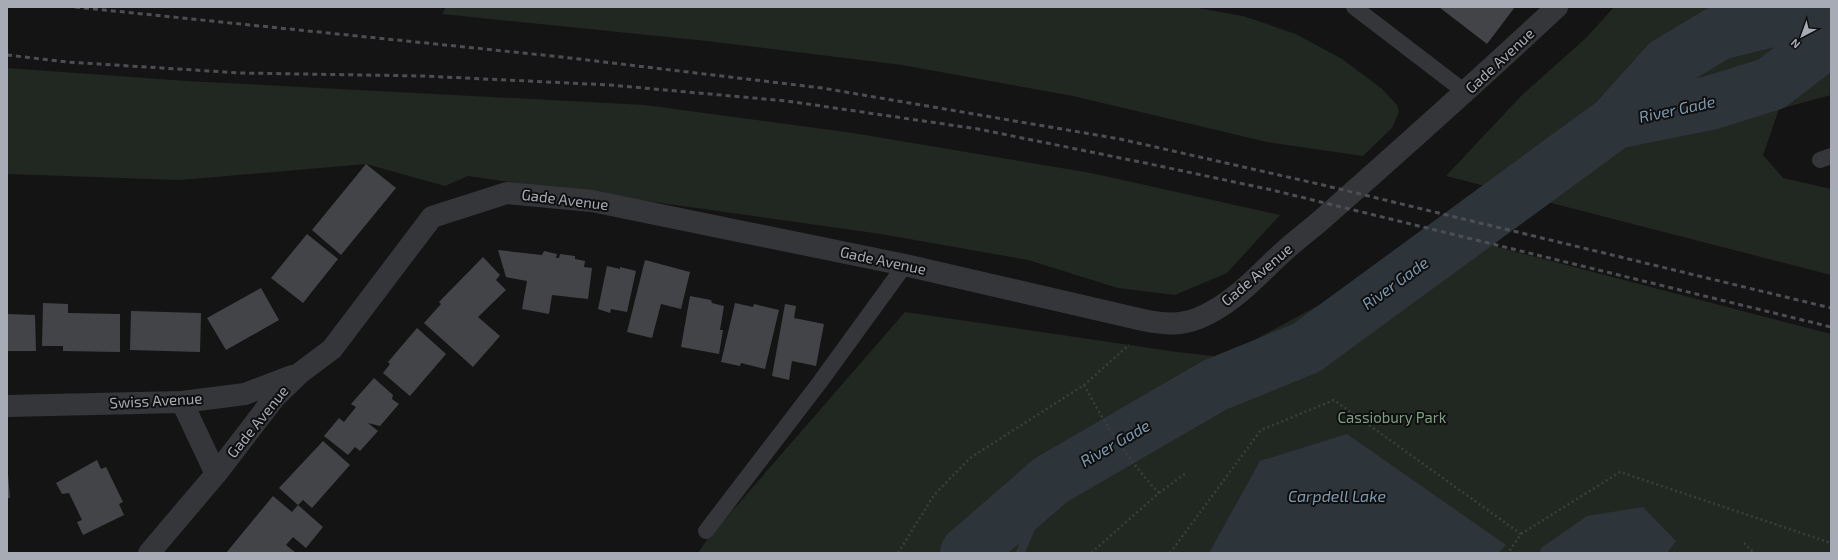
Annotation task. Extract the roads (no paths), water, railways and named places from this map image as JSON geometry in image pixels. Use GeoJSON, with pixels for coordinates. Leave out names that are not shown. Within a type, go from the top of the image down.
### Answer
{"type":"FeatureCollection","features":[{"type":"Feature","properties":{"kind":"street","name":"Gade Avenue"},"geometry":{"type":"LineString","coordinates":[[149,553],[216,474],[275,397],[300,373],[332,349],[432,217],[507,193],[592,201],[905,265],[1166,325],[1180,323],[1199,318],[1222,306],[1252,283],[1282,253],[1319,223],[1466,92],[1557,7]]}},
{"type":"Feature","properties":{"kind":"street","name":"Swiss Avenue"},"geometry":{"type":"LineString","coordinates":[[7,406],[182,402],[245,394],[300,373]]}},
{"type":"Feature","properties":{"kind":"street","name":"Gade Avenue"},"geometry":{"type":"LineString","coordinates":[[182,402],[216,474]]}},
{"type":"Feature","properties":{"kind":"lane"},"geometry":{"type":"LineString","coordinates":[[1354,7],[1466,92]]}},
{"type":"Feature","properties":{"kind":"lane"},"geometry":{"type":"LineString","coordinates":[[706,531],[820,382],[905,265]]}},
{"type":"Feature","properties":{"kind":"water","name":"Carpdell Lake"},"geometry":{"type":"Polygon","coordinates":[[[1347,434],[1506,545],[1499,553],[1209,553],[1260,461],[1347,434]]]}},
{"type":"Feature","properties":{"kind":"water"},"geometry":{"type":"Polygon","coordinates":[[[1643,507],[1676,541],[1667,553],[1540,553],[1541,548],[1587,516],[1643,507]]]}},
{"type":"Feature","properties":{"kind":"waterway"},"geometry":{"type":"LineString","coordinates":[[1615,122],[1667,64],[1719,33],[1825,7]]}},
{"type":"Feature","properties":{"kind":"waterway","name":"River Gade"},"geometry":{"type":"LineString","coordinates":[[967,553],[1051,480],[1215,385],[1306,348],[1615,122],[1710,103],[1771,84],[1831,38]]}},
{"type":"Feature","properties":{"kind":"waterway"},"geometry":{"type":"LineString","coordinates":[[1020,553],[1051,480]]}},
{"type":"Feature","properties":{"kind":"railway"},"geometry":{"type":"LineString","coordinates":[[75,7],[562,57],[822,88],[1120,139],[1323,185],[1831,308]]}},
{"type":"Feature","properties":{"kind":"railway"},"geometry":{"type":"LineString","coordinates":[[7,55],[67,62],[241,73],[423,76],[610,85],[787,101],[978,129],[1272,190],[1831,327]]}},
{"type":"Feature","properties":{"kind":"park label","name":"Cassiobury Park"},"geometry":{"type":"Point","coordinates":[1392,418]}}]}
